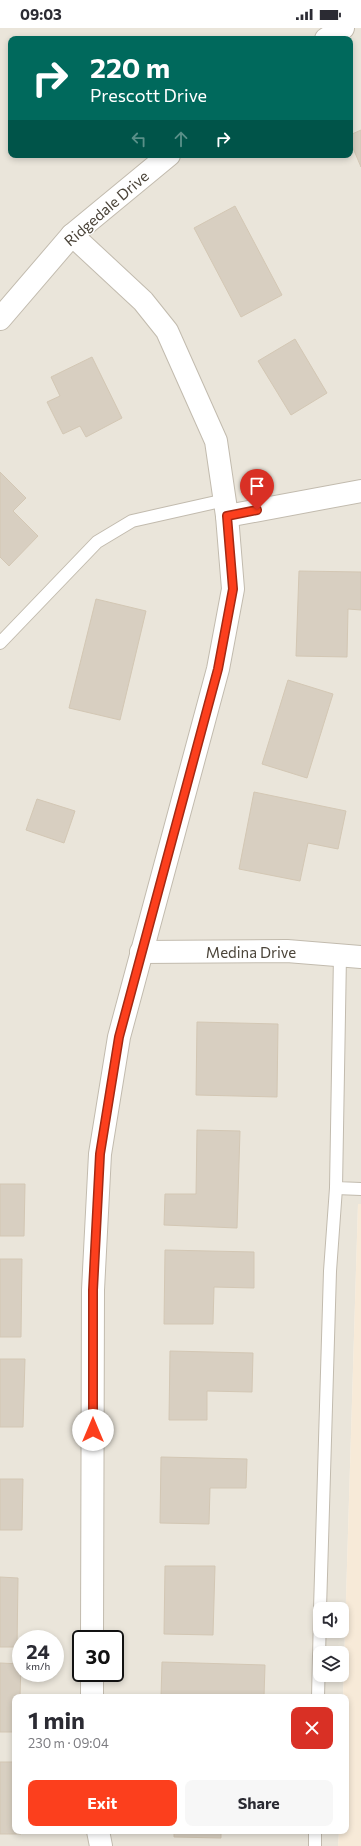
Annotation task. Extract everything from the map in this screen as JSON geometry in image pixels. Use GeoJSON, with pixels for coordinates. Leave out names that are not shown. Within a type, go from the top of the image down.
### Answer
{"type":"FeatureCollection","features":[{"type":"Feature","properties":{"kind":"street"},"geometry":{"type":"LineString","coordinates":[[331,36],[343,28]]}},
{"type":"Feature","properties":{"kind":"street","name":"Ridgedale Drive"},"geometry":{"type":"LineString","coordinates":[[0,319],[72,235],[165,158]]}},
{"type":"Feature","properties":{"kind":"street"},"geometry":{"type":"LineString","coordinates":[[72,235],[143,301],[167,331],[216,440],[226,508],[233,589],[218,669],[119,1037],[100,1154],[93,1290],[92,1630]]}},
{"type":"Feature","properties":{"kind":"street"},"geometry":{"type":"LineString","coordinates":[[226,508],[361,491]]}},
{"type":"Feature","properties":{"kind":"street","name":"Medina Drive"},"geometry":{"type":"LineString","coordinates":[[141,952],[287,951],[351,956]]}},
{"type":"Feature","properties":{"kind":"street"},"geometry":{"type":"LineString","coordinates":[[92,1682],[92,1694]]}},
{"type":"Feature","properties":{"kind":"street"},"geometry":{"type":"LineString","coordinates":[[99,1834],[101,1846]]}},
{"type":"Feature","properties":{"kind":"lane"},"geometry":{"type":"LineString","coordinates":[[0,643],[97,542],[132,521],[226,508]]}},
{"type":"Feature","properties":{"kind":"lane"},"geometry":{"type":"LineString","coordinates":[[320,1602],[330,1271],[351,956]]}},
{"type":"Feature","properties":{"kind":"lane"},"geometry":{"type":"LineString","coordinates":[[336,1188],[361,1188]]}},
{"type":"Feature","properties":{"kind":"lane"},"geometry":{"type":"LineString","coordinates":[[318,1694],[319,1638]]}},
{"type":"Feature","properties":{"kind":"lane"},"geometry":{"type":"LineString","coordinates":[[315,1834],[315,1846]]}},
{"type":"Feature","properties":{"kind":"shaded area"},"geometry":{"type":"Polygon","coordinates":[[[0,28],[361,28],[361,1204],[358,1204],[346,1602],[313,1602],[313,1638],[345,1638],[345,1646],[313,1646],[313,1682],[343,1682],[343,1694],[12,1694],[12,1834],[339,1834],[338,1846],[0,1846],[0,28]]]}},
{"type":"Feature","properties":{"kind":"shaded area"},"geometry":{"type":"Polygon","coordinates":[[[358,1204],[361,1204],[361,1846],[338,1846],[339,1834],[349,1834],[349,1694],[343,1694],[343,1682],[349,1682],[349,1646],[345,1646],[345,1638],[349,1638],[349,1602],[346,1602],[358,1204]]]}},
{"type":"Feature","properties":{"kind":"building"},"geometry":{"type":"Polygon","coordinates":[[[361,130],[361,167],[353,148],[353,134],[361,130]]]}},
{"type":"Feature","properties":{"kind":"building"},"geometry":{"type":"Polygon","coordinates":[[[235,206],[282,295],[241,317],[194,228],[235,206]]]}},
{"type":"Feature","properties":{"kind":"building"},"geometry":{"type":"Polygon","coordinates":[[[295,339],[327,393],[291,415],[258,361],[295,339]]]}},
{"type":"Feature","properties":{"kind":"building"},"geometry":{"type":"Polygon","coordinates":[[[92,357],[122,418],[86,437],[80,426],[63,434],[47,402],[60,396],[51,377],[92,357]]]}},
{"type":"Feature","properties":{"kind":"building"},"geometry":{"type":"Polygon","coordinates":[[[0,472],[26,498],[13,511],[38,536],[9,566],[0,557],[0,472]]]}},
{"type":"Feature","properties":{"kind":"building"},"geometry":{"type":"Polygon","coordinates":[[[299,571],[361,572],[361,610],[348,609],[347,657],[296,656],[299,571]]]}},
{"type":"Feature","properties":{"kind":"building"},"geometry":{"type":"Polygon","coordinates":[[[96,599],[146,611],[120,720],[69,708],[96,599]]]}},
{"type":"Feature","properties":{"kind":"building"},"geometry":{"type":"Polygon","coordinates":[[[288,680],[333,694],[307,778],[262,764],[288,680]]]}},
{"type":"Feature","properties":{"kind":"building"},"geometry":{"type":"Polygon","coordinates":[[[254,792],[346,811],[338,849],[308,843],[300,881],[239,869],[254,792]]]}},
{"type":"Feature","properties":{"kind":"building"},"geometry":{"type":"Polygon","coordinates":[[[37,799],[75,811],[64,843],[26,830],[37,799]]]}},
{"type":"Feature","properties":{"kind":"building"},"geometry":{"type":"Polygon","coordinates":[[[197,1022],[278,1024],[277,1097],[196,1095],[197,1022]]]}},
{"type":"Feature","properties":{"kind":"building"},"geometry":{"type":"Polygon","coordinates":[[[197,1130],[240,1131],[237,1228],[164,1225],[165,1194],[196,1194],[197,1130]]]}},
{"type":"Feature","properties":{"kind":"building"},"geometry":{"type":"Polygon","coordinates":[[[0,1184],[25,1184],[24,1236],[0,1236],[0,1184]]]}},
{"type":"Feature","properties":{"kind":"building"},"geometry":{"type":"Polygon","coordinates":[[[165,1250],[254,1252],[254,1288],[214,1287],[213,1324],[164,1324],[165,1250]]]}},
{"type":"Feature","properties":{"kind":"building"},"geometry":{"type":"Polygon","coordinates":[[[0,1259],[22,1259],[21,1337],[0,1337],[0,1259]]]}},
{"type":"Feature","properties":{"kind":"building"},"geometry":{"type":"Polygon","coordinates":[[[170,1351],[253,1353],[252,1392],[207,1391],[207,1420],[169,1420],[170,1351]]]}},
{"type":"Feature","properties":{"kind":"building"},"geometry":{"type":"Polygon","coordinates":[[[0,1359],[25,1359],[23,1427],[0,1427],[0,1359]]]}},
{"type":"Feature","properties":{"kind":"building"},"geometry":{"type":"Polygon","coordinates":[[[161,1457],[247,1459],[246,1488],[210,1488],[209,1524],[160,1523],[161,1457]]]}},
{"type":"Feature","properties":{"kind":"building"},"geometry":{"type":"Polygon","coordinates":[[[0,1479],[23,1479],[22,1530],[0,1530],[0,1479]]]}},
{"type":"Feature","properties":{"kind":"building"},"geometry":{"type":"Polygon","coordinates":[[[165,1566],[215,1566],[213,1635],[164,1634],[165,1566]]]}},
{"type":"Feature","properties":{"kind":"building"},"geometry":{"type":"Polygon","coordinates":[[[0,1577],[18,1578],[17,1630],[12,1630],[12,1647],[0,1647],[0,1577]]]}},
{"type":"Feature","properties":{"kind":"building"},"geometry":{"type":"Polygon","coordinates":[[[162,1662],[265,1665],[264,1694],[161,1694],[162,1662]]]}},
{"type":"Feature","properties":{"kind":"building"},"geometry":{"type":"Polygon","coordinates":[[[0,1663],[12,1664],[12,1682],[20,1682],[20,1694],[12,1694],[12,1732],[0,1732],[0,1663]]]}},
{"type":"Feature","properties":{"kind":"building"},"geometry":{"type":"Polygon","coordinates":[[[0,1762],[12,1762],[12,1834],[0,1834],[0,1762]]]}},
{"type":"Feature","properties":{"kind":"building"},"geometry":{"type":"Polygon","coordinates":[[[174,1834],[221,1834],[221,1838],[174,1837],[174,1834]]]}},
{"type":"Feature","properties":{"kind":"route"},"geometry":{"type":"LineString","coordinates":[[93,1430],[93,1290],[100,1154],[119,1037],[218,669],[233,589],[227,516],[257,510]]}}]}
